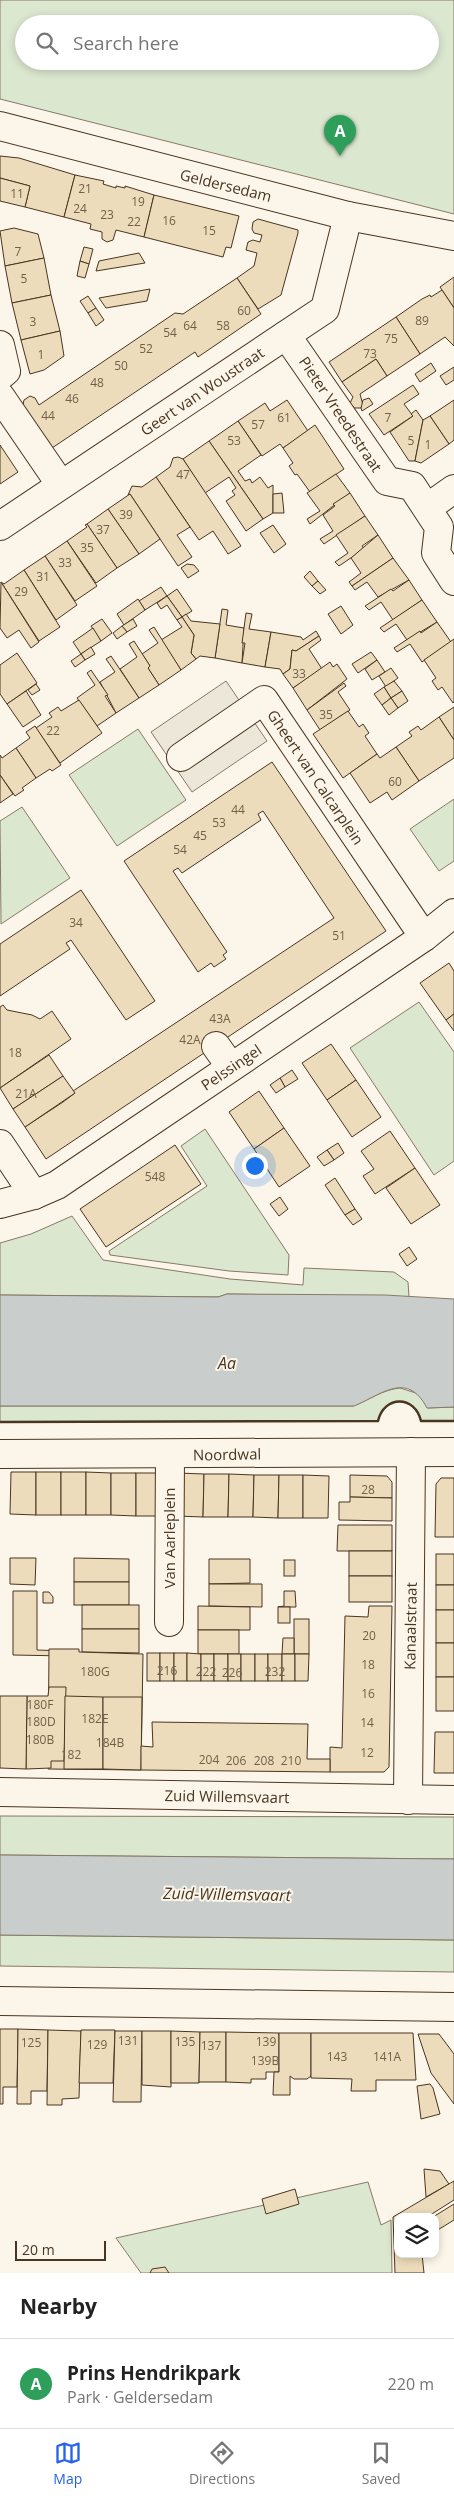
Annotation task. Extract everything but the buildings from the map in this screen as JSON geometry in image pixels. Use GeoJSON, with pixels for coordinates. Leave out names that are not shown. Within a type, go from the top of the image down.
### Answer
{"type":"FeatureCollection","features":[{"type":"Feature","properties":{"kind":"street","name":"Geldersedam"},"geometry":{"type":"LineString","coordinates":[[0,126],[348,216],[454,236]]}},
{"type":"Feature","properties":{"kind":"street","name":"Geert van Woustraat"},"geometry":{"type":"LineString","coordinates":[[0,526],[324,309],[348,216]]}},
{"type":"Feature","properties":{"kind":"street","name":"Pieter Vreedestraat"},"geometry":{"type":"LineString","coordinates":[[286,335],[386,482],[412,486],[439,527],[436,554],[454,581]]}},
{"type":"Feature","properties":{"kind":"street"},"geometry":{"type":"LineString","coordinates":[[0,345],[6,371],[0,376]]}},
{"type":"Feature","properties":{"kind":"street"},"geometry":{"type":"LineString","coordinates":[[0,396],[61,486]]}},
{"type":"Feature","properties":{"kind":"street"},"geometry":{"type":"LineString","coordinates":[[427,508],[454,489]]}},
{"type":"Feature","properties":{"kind":"street","name":"Gheert van Calcarplein"},"geometry":{"type":"LineString","coordinates":[[181,756],[264,700],[424,937]]}},
{"type":"Feature","properties":{"kind":"street","name":"Pelssingel"},"geometry":{"type":"LineString","coordinates":[[0,1204],[34,1195],[58,1185],[224,1056],[424,937],[454,914]]}},
{"type":"Feature","properties":{"kind":"street"},"geometry":{"type":"LineString","coordinates":[[0,1144],[34,1195]]}},
{"type":"Feature","properties":{"kind":"street","name":"Kanaalstraat"},"geometry":{"type":"LineString","coordinates":[[408,1800],[411,1452]]}},
{"type":"Feature","properties":{"kind":"street","name":"Noordwal"},"geometry":{"type":"LineString","coordinates":[[0,1454],[170,1455],[454,1452]]}},
{"type":"Feature","properties":{"kind":"street","name":"Van Aarleplein"},"geometry":{"type":"LineString","coordinates":[[169,1622],[170,1455]]}},
{"type":"Feature","properties":{"kind":"street","name":"Zuid Willemsvaart"},"geometry":{"type":"LineString","coordinates":[[0,1792],[454,1800]]}},
{"type":"Feature","properties":{"kind":"street"},"geometry":{"type":"LineString","coordinates":[[0,2001],[454,2007]]}},
{"type":"Feature","properties":{"kind":"green space"},"geometry":{"type":"Polygon","coordinates":[[[0,0],[454,0],[454,214],[0,99],[0,0]]]}},
{"type":"Feature","properties":{"kind":"green space"},"geometry":{"type":"Polygon","coordinates":[[[138,729],[186,800],[117,846],[69,775],[138,729]]]}},
{"type":"Feature","properties":{"kind":"green space"},"geometry":{"type":"Polygon","coordinates":[[[454,799],[454,861],[439,871],[410,829],[454,799]]]}},
{"type":"Feature","properties":{"kind":"green space"},"geometry":{"type":"Polygon","coordinates":[[[22,807],[70,878],[1,924],[0,821],[22,807]]]}},
{"type":"Feature","properties":{"kind":"green space"},"geometry":{"type":"Polygon","coordinates":[[[419,1002],[454,1052],[454,1161],[434,1175],[350,1048],[419,1002]]]}},
{"type":"Feature","properties":{"kind":"green space"},"geometry":{"type":"Polygon","coordinates":[[[205,1129],[289,1255],[288,1275],[229,1271],[110,1255],[109,1251],[207,1186],[181,1146],[205,1129]]]}},
{"type":"Feature","properties":{"kind":"green space"},"geometry":{"type":"Polygon","coordinates":[[[72,1216],[103,1260],[230,1279],[303,1285],[304,1268],[394,1272],[408,1282],[409,1297],[227,1294],[218,1297],[0,1295],[0,1243],[31,1234],[72,1216]]]}},
{"type":"Feature","properties":{"kind":"green space"},"geometry":{"type":"Polygon","coordinates":[[[400,1388],[419,1394],[428,1408],[454,1407],[454,1421],[421,1421],[418,1412],[413,1406],[399,1402],[386,1406],[381,1412],[378,1421],[0,1422],[0,1406],[353,1406],[381,1393],[400,1388]]]}},
{"type":"Feature","properties":{"kind":"green space"},"geometry":{"type":"Polygon","coordinates":[[[0,1816],[454,1817],[454,1859],[0,1855],[0,1816]]]}},
{"type":"Feature","properties":{"kind":"green space"},"geometry":{"type":"Polygon","coordinates":[[[0,1935],[454,1940],[454,1972],[0,1966],[0,1935]]]}},
{"type":"Feature","properties":{"kind":"green space"},"geometry":{"type":"Polygon","coordinates":[[[368,2182],[381,2225],[391,2220],[392,2273],[141,2273],[116,2238],[368,2182]]]}},
{"type":"Feature","properties":{"kind":"shaded area"},"geometry":{"type":"Polygon","coordinates":[[[226,681],[267,741],[192,792],[151,732],[226,681]]]}},
{"type":"Feature","properties":{"kind":"water","name":"Aa"},"geometry":{"type":"Polygon","coordinates":[[[227,1294],[385,1295],[454,1299],[454,1407],[427,1408],[411,1390],[402,1388],[384,1392],[354,1406],[0,1406],[0,1295],[218,1297],[227,1294]]]}},
{"type":"Feature","properties":{"kind":"water","name":"Zuid-Willemsvaart"},"geometry":{"type":"Polygon","coordinates":[[[0,1855],[454,1859],[454,1940],[0,1935],[0,1855]]]}},
{"type":"Feature","properties":{"kind":"wall"},"geometry":{"type":"LineString","coordinates":[[0,1422],[378,1421],[381,1412],[386,1406],[400,1402],[413,1406],[418,1412],[421,1421],[454,1421]]}},
{"type":"Feature","properties":{"kind":"place","name":"Prins Hendrikpark"},"geometry":{"type":"Point","coordinates":[340,156]}}]}
